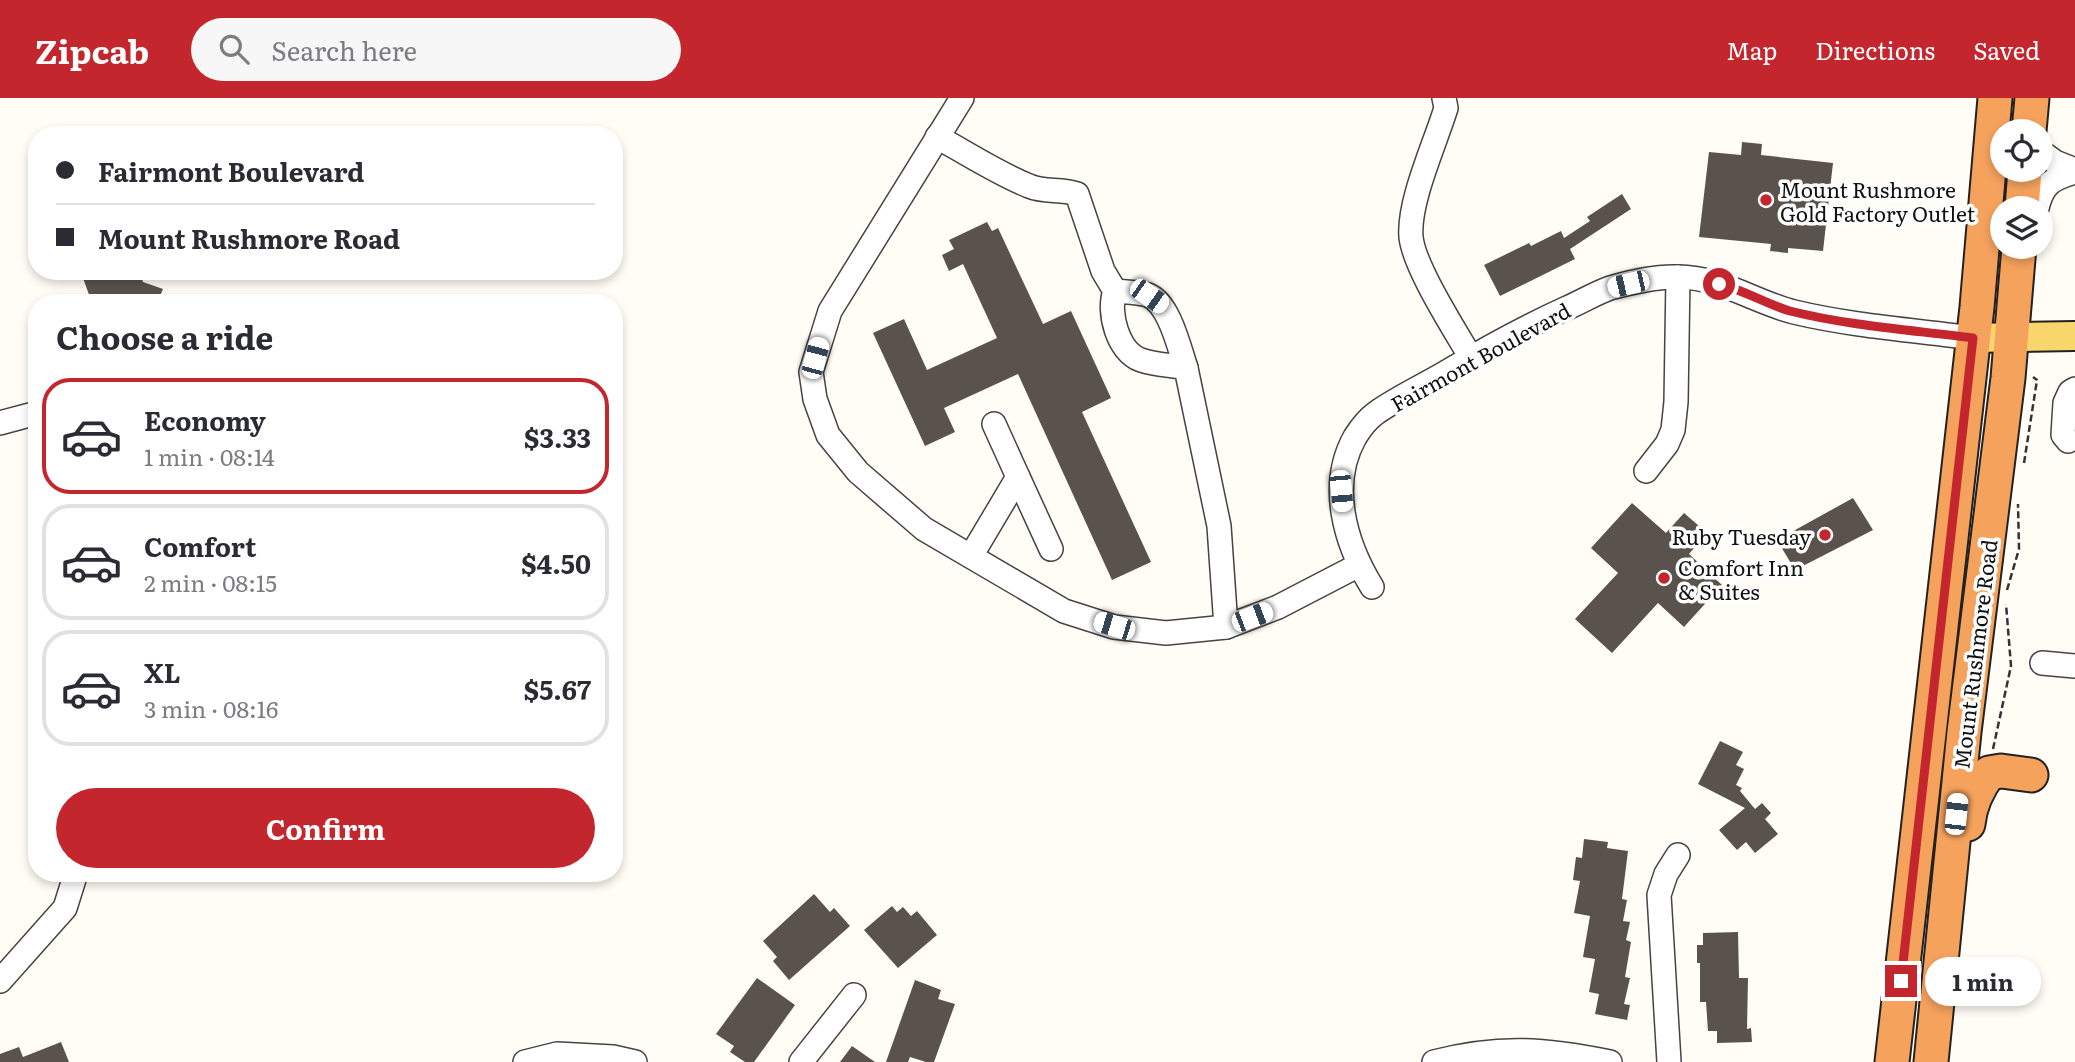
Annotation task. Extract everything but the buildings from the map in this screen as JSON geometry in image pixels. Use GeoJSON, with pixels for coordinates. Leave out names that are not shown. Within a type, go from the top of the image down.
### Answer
{"type":"FeatureCollection","features":[{"type":"Feature","properties":{"kind":"highway","name":"Mount Rushmore Road"},"geometry":{"type":"LineString","coordinates":[[1892,1062],[1973,338],[1995,98]]}},
{"type":"Feature","properties":{"kind":"highway","name":"Mount Rushmore Road"},"geometry":{"type":"LineString","coordinates":[[1931,1062],[1964,732],[2011,337],[2017,259]]}},
{"type":"Feature","properties":{"kind":"highway"},"geometry":{"type":"LineString","coordinates":[[1973,338],[1984,375],[1975,464],[1979,523],[1985,555]]}},
{"type":"Feature","properties":{"kind":"highway"},"geometry":{"type":"LineString","coordinates":[[1939,1062],[1947,1034],[1969,811],[1978,789],[1989,774],[2031,768],[1981,752],[1972,745],[1964,732]]}},
{"type":"Feature","properties":{"kind":"main road"},"geometry":{"type":"LineString","coordinates":[[1973,338],[2075,336]]}},
{"type":"Feature","properties":{"kind":"street"},"geometry":{"type":"LineString","coordinates":[[962,98],[830,311],[811,372],[815,399],[828,435],[858,472],[924,529],[1064,611],[1114,626],[1166,633],[1227,627],[1278,607],[1359,565]]}},
{"type":"Feature","properties":{"kind":"street"},"geometry":{"type":"LineString","coordinates":[[1444,98],[1446,108],[1415,201],[1411,239],[1417,260],[1471,358]]}},
{"type":"Feature","properties":{"kind":"street"},"geometry":{"type":"LineString","coordinates":[[937,136],[1029,187],[1048,192],[1066,190],[1077,194],[1102,271],[1115,291],[1149,296],[1161,304],[1186,368],[1219,526],[1227,627]]}},
{"type":"Feature","properties":{"kind":"street"},"geometry":{"type":"LineString","coordinates":[[2053,158],[2075,171]]}},
{"type":"Feature","properties":{"kind":"street"},"geometry":{"type":"LineString","coordinates":[[2040,196],[2052,179],[2075,171]]}},
{"type":"Feature","properties":{"kind":"street"},"geometry":{"type":"LineString","coordinates":[[2015,291],[2031,259]]}},
{"type":"Feature","properties":{"kind":"street"},"geometry":{"type":"LineString","coordinates":[[1646,471],[1667,444],[1673,430],[1678,276]]}},
{"type":"Feature","properties":{"kind":"street","name":"Fairmont Boulevard"},"geometry":{"type":"LineString","coordinates":[[1372,587],[1350,544],[1341,491],[1344,466],[1356,436],[1375,414],[1516,331],[1609,289],[1647,279],[1678,276],[1736,288],[1783,309],[1843,322],[1973,338]]}},
{"type":"Feature","properties":{"kind":"street"},"geometry":{"type":"LineString","coordinates":[[1115,291],[1111,302],[1115,327],[1131,354],[1141,360],[1186,368]]}},
{"type":"Feature","properties":{"kind":"street"},"geometry":{"type":"LineString","coordinates":[[2068,442],[2063,435],[2065,403],[2070,392],[2075,389]]}},
{"type":"Feature","properties":{"kind":"street"},"geometry":{"type":"LineString","coordinates":[[0,423],[28,415]]}},
{"type":"Feature","properties":{"kind":"street"},"geometry":{"type":"LineString","coordinates":[[994,424],[1051,550]]}},
{"type":"Feature","properties":{"kind":"street"},"geometry":{"type":"LineString","coordinates":[[971,556],[1018,477]]}},
{"type":"Feature","properties":{"kind":"street"},"geometry":{"type":"LineString","coordinates":[[2042,663],[2075,666]]}},
{"type":"Feature","properties":{"kind":"street"},"geometry":{"type":"LineString","coordinates":[[1669,1062],[1659,895],[1666,874],[1678,855]]}},
{"type":"Feature","properties":{"kind":"street"},"geometry":{"type":"LineString","coordinates":[[0,981],[65,908],[73,882]]}},
{"type":"Feature","properties":{"kind":"street"},"geometry":{"type":"LineString","coordinates":[[800,1062],[854,995]]}},
{"type":"Feature","properties":{"kind":"street"},"geometry":{"type":"LineString","coordinates":[[1434,1062],[1471,1053],[1512,1050],[1560,1052],[1610,1062]]}},
{"type":"Feature","properties":{"kind":"street"},"geometry":{"type":"LineString","coordinates":[[525,1062],[557,1054],[613,1057],[635,1062]]}},
{"type":"Feature","properties":{"kind":"path"},"geometry":{"type":"LineString","coordinates":[[2022,470],[2037,380],[2029,373]]}},
{"type":"Feature","properties":{"kind":"path"},"geometry":{"type":"LineString","coordinates":[[1991,755],[2011,666],[2005,597],[2019,549],[2018,496]]}},
{"type":"Feature","properties":{"kind":"place","name":"Mount Rushmore Gold Factory Outlet"},"geometry":{"type":"Point","coordinates":[1766,200]}},
{"type":"Feature","properties":{"kind":"place","name":"Ruby Tuesday"},"geometry":{"type":"Point","coordinates":[1825,535]}},
{"type":"Feature","properties":{"kind":"place","name":"Comfort Inn & Suites"},"geometry":{"type":"Point","coordinates":[1664,578]}},
{"type":"Feature","properties":{"kind":"route"},"geometry":{"type":"LineString","coordinates":[[1719,284],[1736,288],[1783,309],[1843,322],[1973,338],[1901,981]]}}]}
